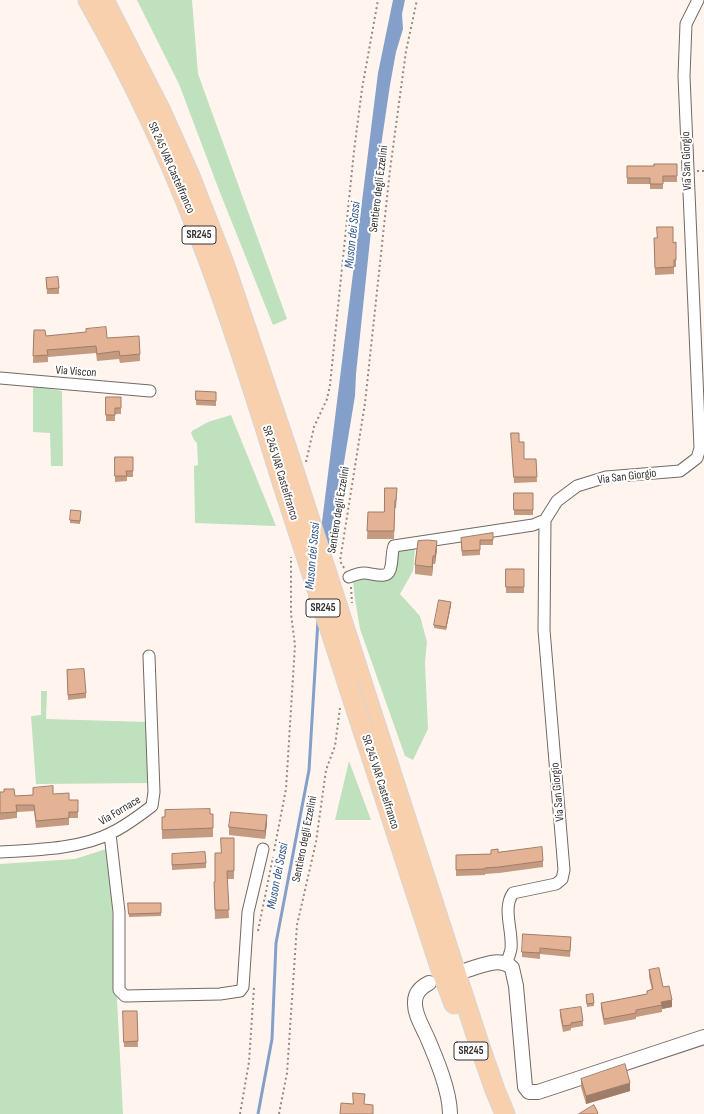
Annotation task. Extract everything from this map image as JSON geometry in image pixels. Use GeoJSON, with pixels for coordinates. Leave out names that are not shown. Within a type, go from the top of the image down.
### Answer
{"type":"FeatureCollection","features":[{"type":"Feature","properties":{"kind":"highway","name":"SR 245 VAR Castelfranco"},"geometry":{"type":"LineString","coordinates":[[88,0],[140,98],[169,160],[197,229],[244,360],[282,482],[441,970],[472,1055],[483,1078],[504,1114]]}},
{"type":"Feature","properties":{"kind":"highway","name":"SR 245 VAR Castelfranco"},"geometry":{"type":"LineString","coordinates":[[104,0],[161,111],[190,176],[224,263],[286,446],[494,1090],[504,1114]]}},
{"type":"Feature","properties":{"kind":"street","name":"Via San Giorgio"},"geometry":{"type":"LineString","coordinates":[[506,964],[511,947],[508,908],[509,900],[513,893],[556,884],[562,879],[564,870],[544,630],[545,520],[556,501],[577,486],[606,477],[680,471],[697,458],[700,448],[684,76],[686,24],[698,0]]}},
{"type":"Feature","properties":{"kind":"street","name":"Via Viscon"},"geometry":{"type":"LineString","coordinates":[[0,378],[150,390]]}},
{"type":"Feature","properties":{"kind":"street"},"geometry":{"type":"LineString","coordinates":[[349,577],[363,573],[384,576],[389,573],[391,569],[392,550],[394,546],[533,526],[545,520]]}},
{"type":"Feature","properties":{"kind":"street","name":"Via Fornace"},"geometry":{"type":"LineString","coordinates":[[0,852],[44,849],[79,844],[110,834],[152,806],[154,792],[149,656]]}},
{"type":"Feature","properties":{"kind":"street"},"geometry":{"type":"LineString","coordinates":[[110,834],[119,912],[119,990],[124,996],[220,994],[240,991],[243,987],[248,912],[263,849]]}},
{"type":"Feature","properties":{"kind":"street"},"geometry":{"type":"LineString","coordinates":[[467,970],[499,962],[511,967],[513,972],[526,1087],[529,1092],[538,1092],[704,1037]]}},
{"type":"Feature","properties":{"kind":"street"},"geometry":{"type":"LineString","coordinates":[[429,983],[422,987],[416,995],[415,1009],[436,1057],[449,1102],[450,1114]]}},
{"type":"Feature","properties":{"kind":"path","name":"Sentiero degli Ezzelini"},"geometry":{"type":"LineString","coordinates":[[352,604],[349,577],[340,561],[365,403],[390,170],[406,51],[418,0]]}},
{"type":"Feature","properties":{"kind":"path","name":"Sentiero degli Ezzelini"},"geometry":{"type":"LineString","coordinates":[[279,1114],[287,1074],[297,925],[316,842],[326,770],[335,746],[340,708]]}},
{"type":"Feature","properties":{"kind":"green space"},"geometry":{"type":"Polygon","coordinates":[[[137,0],[192,0],[198,74],[287,319],[273,325],[219,190],[179,84],[137,0]]]}},
{"type":"Feature","properties":{"kind":"green space"},"geometry":{"type":"Polygon","coordinates":[[[33,386],[62,391],[63,466],[51,466],[50,433],[33,432],[33,386]]]}},
{"type":"Feature","properties":{"kind":"green space"},"geometry":{"type":"Polygon","coordinates":[[[231,415],[276,526],[195,523],[194,466],[198,465],[197,443],[191,433],[208,422],[231,415]]]}},
{"type":"Feature","properties":{"kind":"green space"},"geometry":{"type":"Polygon","coordinates":[[[415,548],[413,571],[400,594],[420,616],[427,642],[425,662],[428,729],[413,760],[405,756],[360,629],[353,581],[364,578],[388,579],[397,549],[415,548]]]}},
{"type":"Feature","properties":{"kind":"green space"},"geometry":{"type":"Polygon","coordinates":[[[41,691],[47,691],[46,719],[148,722],[151,783],[36,784],[31,716],[41,715],[41,691]]]}},
{"type":"Feature","properties":{"kind":"green space"},"geometry":{"type":"Polygon","coordinates":[[[349,761],[371,820],[335,820],[349,761]]]}},
{"type":"Feature","properties":{"kind":"green space"},"geometry":{"type":"Polygon","coordinates":[[[109,848],[123,1114],[0,1114],[0,864],[75,859],[109,848]]]}},
{"type":"Feature","properties":{"kind":"water"},"geometry":{"type":"Polygon","coordinates":[[[393,0],[405,0],[402,14],[403,29],[396,52],[390,85],[377,173],[355,396],[329,553],[321,530],[378,73],[393,0]]]}},
{"type":"Feature","properties":{"kind":"building"},"geometry":{"type":"Polygon","coordinates":[[[654,164],[677,164],[677,176],[663,176],[663,184],[650,184],[650,178],[627,178],[627,166],[654,166],[654,164]]]}},
{"type":"Feature","properties":{"kind":"building"},"geometry":{"type":"Polygon","coordinates":[[[657,227],[673,227],[673,243],[676,242],[676,260],[674,260],[674,267],[655,268],[654,238],[657,238],[657,227]]]}},
{"type":"Feature","properties":{"kind":"building"},"geometry":{"type":"Polygon","coordinates":[[[58,277],[59,288],[47,289],[46,278],[58,277]]]}},
{"type":"Feature","properties":{"kind":"building"},"geometry":{"type":"Polygon","coordinates":[[[106,327],[107,338],[139,336],[140,354],[120,356],[119,351],[97,354],[96,346],[47,350],[48,355],[33,356],[34,330],[45,330],[46,336],[86,332],[86,329],[106,327]]]}},
{"type":"Feature","properties":{"kind":"building"},"geometry":{"type":"Polygon","coordinates":[[[196,391],[216,392],[216,401],[196,400],[196,391]]]}},
{"type":"Feature","properties":{"kind":"building"},"geometry":{"type":"Polygon","coordinates":[[[106,397],[121,397],[121,408],[115,408],[115,415],[106,415],[106,397]]]}},
{"type":"Feature","properties":{"kind":"building"},"geometry":{"type":"Polygon","coordinates":[[[511,433],[519,433],[519,442],[524,442],[524,459],[536,459],[537,477],[514,477],[511,433]]]}},
{"type":"Feature","properties":{"kind":"building"},"geometry":{"type":"Polygon","coordinates":[[[115,457],[133,457],[133,471],[126,471],[127,476],[115,476],[115,457]]]}},
{"type":"Feature","properties":{"kind":"building"},"geometry":{"type":"Polygon","coordinates":[[[385,488],[397,488],[394,531],[367,531],[368,512],[384,512],[385,488]]]}},
{"type":"Feature","properties":{"kind":"building"},"geometry":{"type":"Polygon","coordinates":[[[514,493],[533,493],[533,510],[514,510],[514,493]]]}},
{"type":"Feature","properties":{"kind":"building"},"geometry":{"type":"Polygon","coordinates":[[[71,510],[81,511],[80,521],[70,520],[71,510]]]}},
{"type":"Feature","properties":{"kind":"building"},"geometry":{"type":"Polygon","coordinates":[[[493,533],[493,540],[480,540],[480,550],[462,551],[461,538],[493,533]]]}},
{"type":"Feature","properties":{"kind":"building"},"geometry":{"type":"Polygon","coordinates":[[[418,541],[437,541],[432,567],[415,565],[418,541]]]}},
{"type":"Feature","properties":{"kind":"building"},"geometry":{"type":"Polygon","coordinates":[[[506,569],[524,569],[524,587],[506,587],[506,569]]]}},
{"type":"Feature","properties":{"kind":"building"},"geometry":{"type":"Polygon","coordinates":[[[439,600],[451,602],[446,627],[434,625],[439,600]]]}},
{"type":"Feature","properties":{"kind":"building"},"geometry":{"type":"Polygon","coordinates":[[[84,669],[86,693],[68,695],[67,670],[84,669]]]}},
{"type":"Feature","properties":{"kind":"building"},"geometry":{"type":"Polygon","coordinates":[[[53,786],[53,794],[69,793],[69,800],[78,800],[78,812],[69,812],[69,818],[36,821],[34,805],[16,805],[17,812],[0,813],[0,792],[4,792],[4,789],[14,789],[15,796],[33,795],[33,788],[53,786]]]}},
{"type":"Feature","properties":{"kind":"building"},"geometry":{"type":"Polygon","coordinates":[[[210,809],[210,814],[213,814],[213,828],[162,830],[162,817],[165,817],[165,810],[210,809]]]}},
{"type":"Feature","properties":{"kind":"building"},"geometry":{"type":"Polygon","coordinates":[[[231,812],[267,815],[265,831],[229,827],[231,812]]]}},
{"type":"Feature","properties":{"kind":"building"},"geometry":{"type":"Polygon","coordinates":[[[221,838],[234,838],[234,871],[227,871],[229,910],[215,910],[215,853],[221,853],[221,838]]]}},
{"type":"Feature","properties":{"kind":"building"},"geometry":{"type":"Polygon","coordinates":[[[542,847],[543,861],[485,869],[456,870],[456,855],[491,854],[491,850],[498,849],[498,852],[542,847]]]}},
{"type":"Feature","properties":{"kind":"building"},"geometry":{"type":"Polygon","coordinates":[[[205,852],[206,863],[172,865],[172,854],[205,852]]]}},
{"type":"Feature","properties":{"kind":"building"},"geometry":{"type":"Polygon","coordinates":[[[128,903],[161,903],[161,913],[129,914],[128,903]]]}},
{"type":"Feature","properties":{"kind":"building"},"geometry":{"type":"Polygon","coordinates":[[[523,934],[571,937],[570,951],[540,948],[540,953],[522,952],[523,934]]]}},
{"type":"Feature","properties":{"kind":"building"},"geometry":{"type":"Polygon","coordinates":[[[659,968],[663,987],[669,986],[672,1000],[661,1002],[662,1005],[636,1010],[636,1013],[604,1019],[601,1003],[647,994],[647,991],[653,989],[649,970],[659,968]]]}},
{"type":"Feature","properties":{"kind":"building"},"geometry":{"type":"Polygon","coordinates":[[[593,994],[594,1003],[587,1004],[586,995],[593,994]]]}},
{"type":"Feature","properties":{"kind":"building"},"geometry":{"type":"Polygon","coordinates":[[[581,1007],[583,1021],[563,1026],[560,1010],[581,1007]]]}},
{"type":"Feature","properties":{"kind":"building"},"geometry":{"type":"Polygon","coordinates":[[[123,1011],[137,1011],[138,1041],[124,1042],[123,1011]]]}},
{"type":"Feature","properties":{"kind":"building"},"geometry":{"type":"Polygon","coordinates":[[[625,1064],[630,1083],[586,1096],[581,1079],[625,1064]]]}},
{"type":"Feature","properties":{"kind":"building"},"geometry":{"type":"Polygon","coordinates":[[[353,1093],[365,1094],[364,1104],[373,1105],[373,1114],[340,1114],[341,1103],[353,1104],[353,1093]]]}},
{"type":"Feature","properties":{"kind":"building"},"geometry":{"type":"Polygon","coordinates":[[[594,1105],[598,1113],[597,1114],[579,1114],[594,1105]]]}},
{"type":"Feature","properties":{"kind":"waterway","name":"Muson dei Sassi"},"geometry":{"type":"LineString","coordinates":[[258,1114],[272,1039],[276,943],[309,770],[318,620]]}}]}
